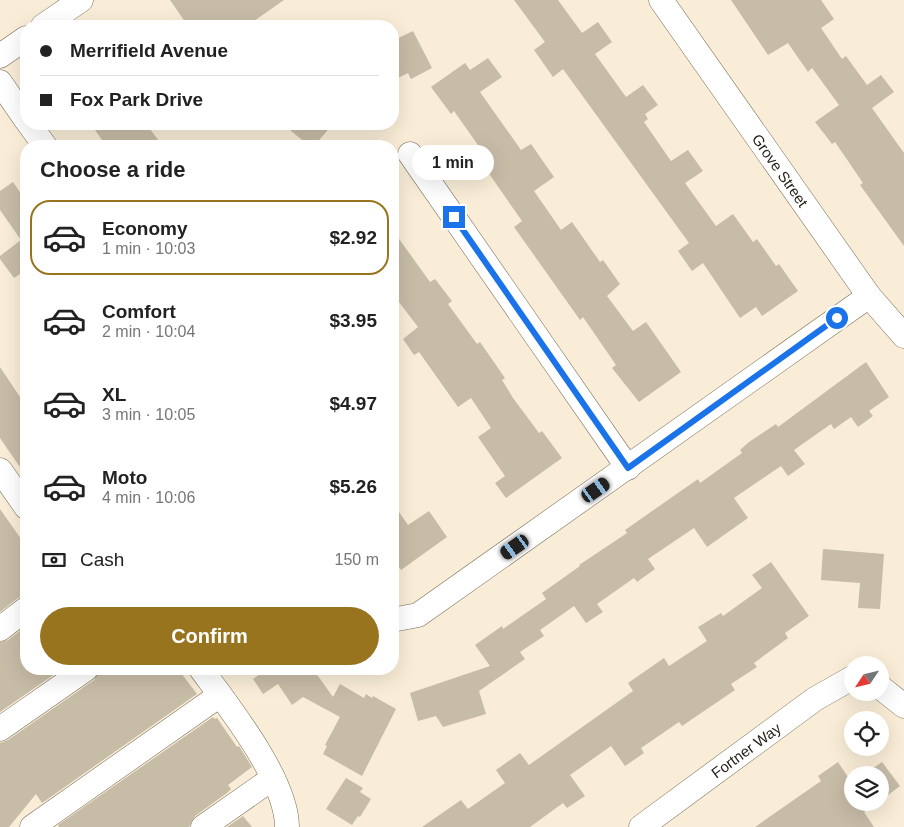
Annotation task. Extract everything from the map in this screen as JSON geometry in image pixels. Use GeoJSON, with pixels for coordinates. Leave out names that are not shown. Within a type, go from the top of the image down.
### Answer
{"type":"FeatureCollection","features":[{"type":"Feature","properties":{"kind":"street"},"geometry":{"type":"LineString","coordinates":[[52,20],[81,0]]}},
{"type":"Feature","properties":{"kind":"street","name":"Grove Street"},"geometry":{"type":"LineString","coordinates":[[661,0],[869,296],[904,336]]}},
{"type":"Feature","properties":{"kind":"street"},"geometry":{"type":"LineString","coordinates":[[0,56],[20,42]]}},
{"type":"Feature","properties":{"kind":"street"},"geometry":{"type":"LineString","coordinates":[[0,82],[20,111]]}},
{"type":"Feature","properties":{"kind":"street"},"geometry":{"type":"LineString","coordinates":[[410,154],[628,468]]}},
{"type":"Feature","properties":{"kind":"street"},"geometry":{"type":"LineString","coordinates":[[399,619],[418,615],[869,296]]}},
{"type":"Feature","properties":{"kind":"street"},"geometry":{"type":"LineString","coordinates":[[0,470],[20,498]]}},
{"type":"Feature","properties":{"kind":"street"},"geometry":{"type":"LineString","coordinates":[[0,629],[20,614]]}},
{"type":"Feature","properties":{"kind":"street"},"geometry":{"type":"LineString","coordinates":[[0,729],[77,675]]}},
{"type":"Feature","properties":{"kind":"street"},"geometry":{"type":"LineString","coordinates":[[205,675],[255,743],[273,778],[287,819],[287,827]]}},
{"type":"Feature","properties":{"kind":"street","name":"Fortner Way"},"geometry":{"type":"LineString","coordinates":[[641,827],[815,699],[844,683]]}},
{"type":"Feature","properties":{"kind":"street"},"geometry":{"type":"LineString","coordinates":[[889,694],[904,706]]}},
{"type":"Feature","properties":{"kind":"street"},"geometry":{"type":"LineString","coordinates":[[32,827],[220,695]]}},
{"type":"Feature","properties":{"kind":"street"},"geometry":{"type":"LineString","coordinates":[[203,827],[273,778]]}},
{"type":"Feature","properties":{"kind":"building"},"geometry":{"type":"Polygon","coordinates":[[[170,0],[284,0],[256,20],[184,20],[170,0]]]}},
{"type":"Feature","properties":{"kind":"building"},"geometry":{"type":"Polygon","coordinates":[[[514,0],[558,0],[582,33],[598,22],[612,42],[595,54],[626,97],[643,85],[658,105],[645,114],[648,119],[644,122],[671,161],[688,150],[703,171],[685,183],[716,226],[733,214],[753,242],[757,239],[776,266],[779,264],[798,291],[762,316],[756,307],[740,318],[703,263],[692,271],[678,251],[689,243],[563,69],[553,77],[534,50],[545,42],[514,0]]]}},
{"type":"Feature","properties":{"kind":"building"},"geometry":{"type":"Polygon","coordinates":[[[731,0],[821,0],[834,19],[821,28],[842,59],[846,56],[867,85],[881,75],[894,92],[872,108],[904,153],[904,246],[860,185],[863,183],[835,142],[832,144],[815,122],[839,105],[812,68],[808,72],[788,43],[768,55],[731,0]]]}},
{"type":"Feature","properties":{"kind":"building"},"geometry":{"type":"Polygon","coordinates":[[[413,31],[432,68],[411,79],[408,73],[399,78],[399,38],[413,31]]]}},
{"type":"Feature","properties":{"kind":"building"},"geometry":{"type":"Polygon","coordinates":[[[488,58],[502,77],[480,92],[521,150],[531,144],[554,177],[534,191],[561,230],[572,222],[600,262],[603,260],[620,284],[607,296],[633,331],[646,322],[681,372],[639,402],[612,368],[616,365],[583,317],[580,320],[514,227],[522,221],[474,152],[480,148],[454,111],[451,114],[431,87],[465,63],[470,70],[488,58]]]}},
{"type":"Feature","properties":{"kind":"building"},"geometry":{"type":"Polygon","coordinates":[[[95,130],[151,130],[158,140],[102,140],[95,130]]]}},
{"type":"Feature","properties":{"kind":"building"},"geometry":{"type":"Polygon","coordinates":[[[290,130],[328,130],[319,140],[302,140],[290,130]]]}},
{"type":"Feature","properties":{"kind":"building"},"geometry":{"type":"Polygon","coordinates":[[[13,182],[20,192],[20,239],[0,210],[0,191],[13,182]]]}},
{"type":"Feature","properties":{"kind":"building"},"geometry":{"type":"Polygon","coordinates":[[[399,239],[430,282],[435,279],[452,301],[448,304],[477,344],[480,342],[505,378],[502,380],[513,398],[539,433],[542,431],[562,458],[506,498],[495,483],[505,476],[478,437],[491,428],[471,398],[458,407],[419,352],[414,355],[403,339],[418,327],[399,302],[399,239]]]}},
{"type":"Feature","properties":{"kind":"building"},"geometry":{"type":"Polygon","coordinates":[[[20,241],[20,274],[14,278],[0,259],[0,256],[20,241]]]}},
{"type":"Feature","properties":{"kind":"building"},"geometry":{"type":"Polygon","coordinates":[[[866,362],[889,397],[869,411],[873,416],[858,427],[851,417],[834,429],[831,424],[794,450],[805,464],[788,476],[781,466],[734,498],[748,518],[707,547],[694,528],[648,559],[655,569],[637,582],[634,578],[597,604],[603,612],[586,623],[574,606],[540,630],[544,636],[520,652],[525,659],[479,691],[486,714],[443,727],[436,716],[418,721],[410,693],[490,666],[475,645],[502,626],[503,629],[546,599],[542,593],[579,565],[627,533],[625,530],[698,479],[700,483],[742,453],[740,450],[749,442],[776,424],[778,427],[866,362]]]}},
{"type":"Feature","properties":{"kind":"building"},"geometry":{"type":"Polygon","coordinates":[[[0,367],[20,397],[20,467],[0,438],[0,367]]]}},
{"type":"Feature","properties":{"kind":"building"},"geometry":{"type":"Polygon","coordinates":[[[0,509],[20,537],[20,598],[0,612],[0,509]]]}},
{"type":"Feature","properties":{"kind":"building"},"geometry":{"type":"Polygon","coordinates":[[[429,511],[447,537],[401,570],[399,512],[408,525],[429,511]]]}},
{"type":"Feature","properties":{"kind":"building"},"geometry":{"type":"Polygon","coordinates":[[[823,549],[884,554],[880,609],[858,608],[860,583],[821,580],[823,549]]]}},
{"type":"Feature","properties":{"kind":"building"},"geometry":{"type":"Polygon","coordinates":[[[771,562],[809,616],[785,633],[788,638],[754,663],[757,667],[731,684],[735,690],[682,726],[679,722],[641,748],[644,753],[625,766],[611,746],[570,775],[585,796],[567,808],[563,803],[530,827],[422,827],[461,800],[468,809],[505,783],[496,770],[520,753],[529,765],[633,691],[628,683],[664,658],[669,666],[707,641],[698,627],[721,613],[723,616],[762,588],[752,575],[771,562]]]}},
{"type":"Feature","properties":{"kind":"building"},"geometry":{"type":"Polygon","coordinates":[[[20,631],[20,675],[53,675],[0,712],[0,642],[8,640],[20,631]]]}},
{"type":"Feature","properties":{"kind":"building"},"geometry":{"type":"Polygon","coordinates":[[[97,675],[183,675],[197,694],[42,803],[36,794],[9,827],[0,827],[0,743],[8,740],[94,680],[97,675]]]}},
{"type":"Feature","properties":{"kind":"building"},"geometry":{"type":"Polygon","coordinates":[[[259,675],[317,675],[333,697],[340,684],[364,698],[366,694],[372,698],[373,696],[396,709],[362,776],[323,754],[327,746],[325,745],[340,717],[303,697],[292,705],[278,684],[263,694],[253,679],[259,675]]]}},
{"type":"Feature","properties":{"kind":"building"},"geometry":{"type":"Polygon","coordinates":[[[213,717],[217,718],[237,747],[239,746],[252,767],[228,785],[231,789],[227,793],[195,816],[189,827],[59,827],[58,825],[213,717]]]}},
{"type":"Feature","properties":{"kind":"building"},"geometry":{"type":"Polygon","coordinates":[[[838,762],[844,771],[844,811],[865,811],[864,812],[874,827],[755,827],[821,781],[818,776],[838,762]]]}},
{"type":"Feature","properties":{"kind":"building"},"geometry":{"type":"Polygon","coordinates":[[[882,762],[885,766],[876,766],[882,762]]]}},
{"type":"Feature","properties":{"kind":"building"},"geometry":{"type":"Polygon","coordinates":[[[889,771],[900,786],[889,794],[889,771]]]}},
{"type":"Feature","properties":{"kind":"building"},"geometry":{"type":"Polygon","coordinates":[[[346,778],[363,788],[360,792],[371,799],[360,817],[358,816],[352,825],[326,809],[346,778]]]}},
{"type":"Feature","properties":{"kind":"building"},"geometry":{"type":"Polygon","coordinates":[[[243,816],[252,827],[227,827],[243,816]]]}},
{"type":"Feature","properties":{"kind":"route"},"geometry":{"type":"LineString","coordinates":[[454,217],[628,468],[837,318]]}}]}
